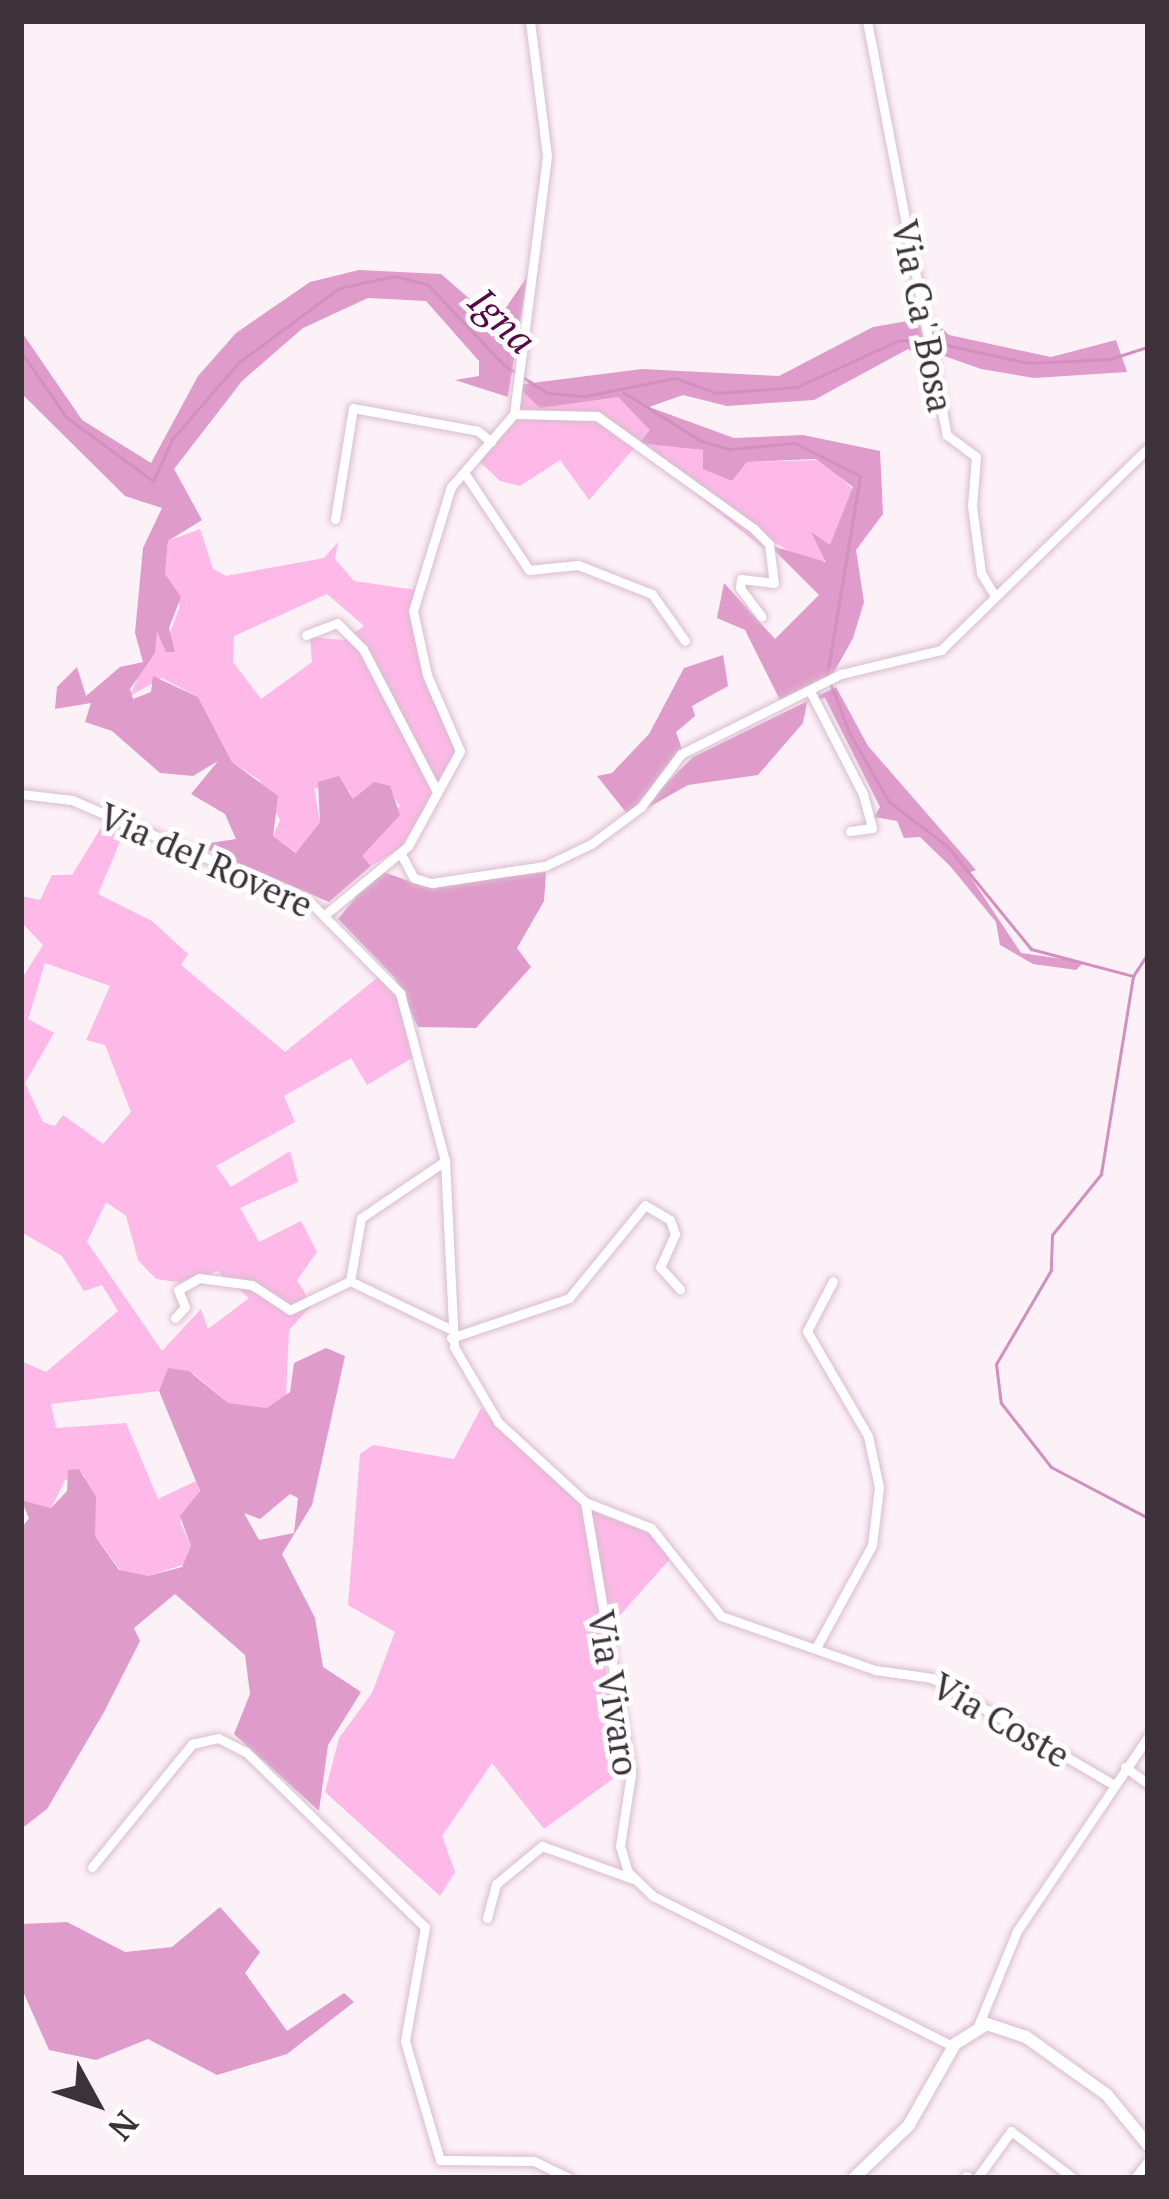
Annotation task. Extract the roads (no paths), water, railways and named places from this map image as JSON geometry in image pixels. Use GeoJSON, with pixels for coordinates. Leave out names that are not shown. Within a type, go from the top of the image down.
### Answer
{"type":"FeatureCollection","features":[{"type":"Feature","properties":{"kind":"main road"},"geometry":{"type":"LineString","coordinates":[[854,2178],[908,2125],[953,2046],[978,2026],[1026,2037],[1107,2095],[1148,2145]]}},
{"type":"Feature","properties":{"kind":"street"},"geometry":{"type":"LineString","coordinates":[[327,913],[401,854],[460,741],[427,675],[413,610],[446,500],[514,414],[547,156],[530,21]]}},
{"type":"Feature","properties":{"kind":"street","name":"Via Ca' Bosa"},"geometry":{"type":"LineString","coordinates":[[867,21],[947,435],[976,457],[972,506],[981,573],[994,595]]}},
{"type":"Feature","properties":{"kind":"street"},"geometry":{"type":"LineString","coordinates":[[335,519],[353,409],[478,431],[491,442]]}},
{"type":"Feature","properties":{"kind":"street"},"geometry":{"type":"LineString","coordinates":[[514,414],[596,416],[754,529],[769,544],[774,584],[741,579],[740,589],[762,617]]}},
{"type":"Feature","properties":{"kind":"street"},"geometry":{"type":"LineString","coordinates":[[401,854],[422,883],[560,860],[617,828],[681,754],[828,682],[941,650],[1148,448]]}},
{"type":"Feature","properties":{"kind":"street"},"geometry":{"type":"LineString","coordinates":[[465,474],[529,570],[578,566],[652,594],[685,641]]}},
{"type":"Feature","properties":{"kind":"street"},"geometry":{"type":"LineString","coordinates":[[306,635],[337,623],[363,649],[437,792]]}},
{"type":"Feature","properties":{"kind":"street"},"geometry":{"type":"LineString","coordinates":[[811,692],[862,794],[872,828],[850,831]]}},
{"type":"Feature","properties":{"kind":"street","name":"Via del Rovere"},"geometry":{"type":"LineString","coordinates":[[21,794],[72,800],[163,835],[327,913],[400,993],[445,1161]]}},
{"type":"Feature","properties":{"kind":"street"},"geometry":{"type":"LineString","coordinates":[[350,1281],[361,1218],[445,1161]]}},
{"type":"Feature","properties":{"kind":"street"},"geometry":{"type":"LineString","coordinates":[[445,1161],[451,1334],[498,1422],[585,1502]]}},
{"type":"Feature","properties":{"kind":"street"},"geometry":{"type":"LineString","coordinates":[[350,1281],[451,1334],[569,1298],[645,1205],[670,1220],[675,1234],[660,1267],[680,1289]]}},
{"type":"Feature","properties":{"kind":"street"},"geometry":{"type":"LineString","coordinates":[[175,1318],[185,1306],[178,1290],[199,1278],[252,1285],[290,1310],[350,1281]]}},
{"type":"Feature","properties":{"kind":"street"},"geometry":{"type":"LineString","coordinates":[[818,1646],[872,1545],[879,1487],[868,1436],[807,1331],[833,1281]]}},
{"type":"Feature","properties":{"kind":"street","name":"Via Coste"},"geometry":{"type":"LineString","coordinates":[[585,1502],[651,1528],[721,1616],[949,1686],[1113,1784]]}},
{"type":"Feature","properties":{"kind":"street","name":"Via Vivaro"},"geometry":{"type":"LineString","coordinates":[[585,1502],[631,1774],[620,1846],[633,1879]]}},
{"type":"Feature","properties":{"kind":"street"},"geometry":{"type":"LineString","coordinates":[[978,2026],[1017,1931],[1148,1737]]}},
{"type":"Feature","properties":{"kind":"street"},"geometry":{"type":"LineString","coordinates":[[92,1867],[192,1744],[218,1738],[246,1752],[425,1927],[405,2041],[440,2160],[534,2161],[568,2178]]}},
{"type":"Feature","properties":{"kind":"street"},"geometry":{"type":"LineString","coordinates":[[1125,1767],[1148,1784]]}},
{"type":"Feature","properties":{"kind":"street"},"geometry":{"type":"LineString","coordinates":[[487,1918],[496,1884],[542,1846],[633,1879],[953,2046]]}},
{"type":"Feature","properties":{"kind":"street"},"geometry":{"type":"LineString","coordinates":[[971,2177],[1011,2132],[1073,2178]]}},
{"type":"Feature","properties":{"kind":"street"},"geometry":{"type":"LineString","coordinates":[[1135,2178],[1148,2161]]}},
{"type":"Feature","properties":{"kind":"waterway","name":"Igna"},"geometry":{"type":"LineString","coordinates":[[21,352],[66,417],[153,481],[173,438],[239,362],[339,288],[395,276],[428,285],[504,365],[547,393],[585,396],[675,378],[716,393],[797,387],[899,340],[923,342]]}},
{"type":"Feature","properties":{"kind":"waterway","name":"Igna"},"geometry":{"type":"LineString","coordinates":[[932,342],[1028,363],[1110,359],[1148,347]]}},
{"type":"Feature","properties":{"kind":"waterway"},"geometry":{"type":"LineString","coordinates":[[623,392],[701,441],[729,449],[795,443],[860,476],[827,675],[849,732],[889,802],[947,846],[1031,949],[1133,976]]}},
{"type":"Feature","properties":{"kind":"waterway"},"geometry":{"type":"LineString","coordinates":[[1148,953],[1133,976],[1101,1174],[1052,1235],[1051,1270],[996,1364],[1001,1403],[1051,1467],[1148,1518]]}}]}
